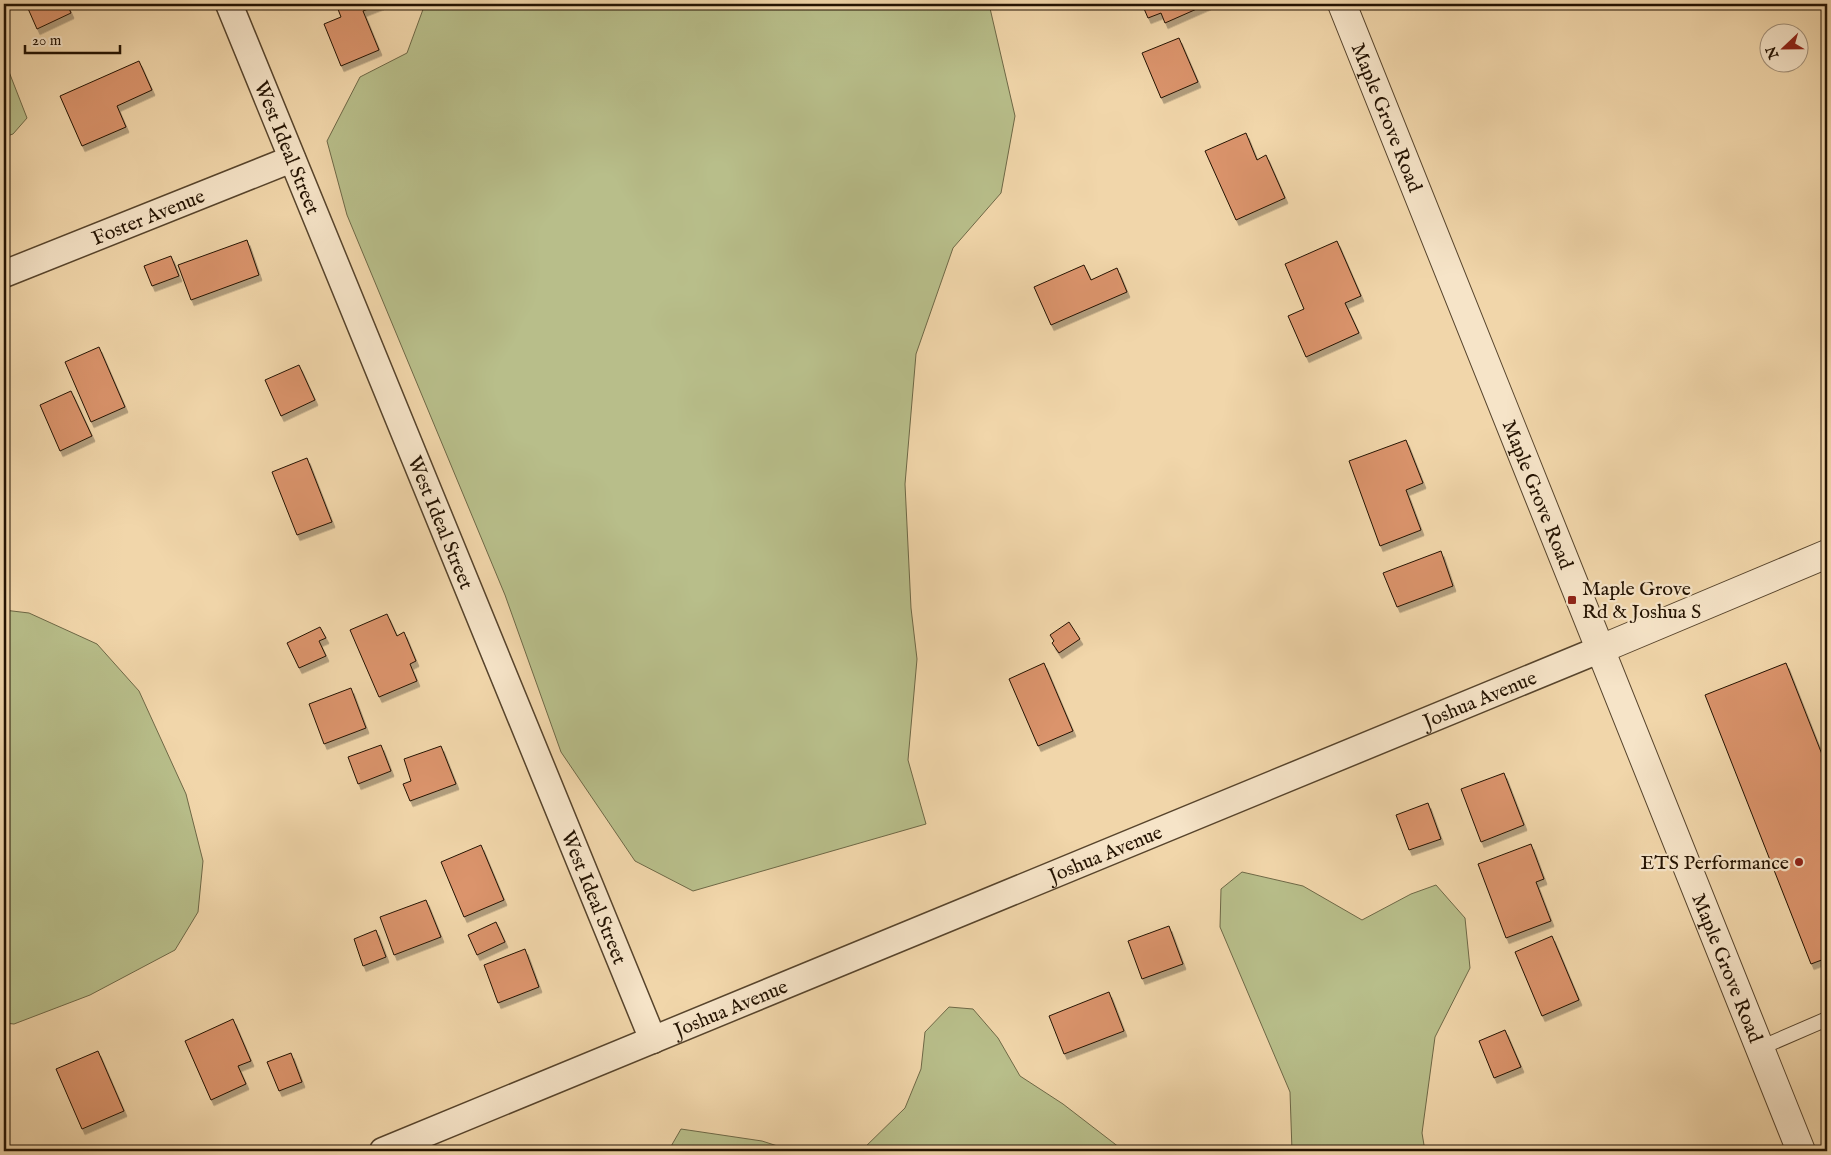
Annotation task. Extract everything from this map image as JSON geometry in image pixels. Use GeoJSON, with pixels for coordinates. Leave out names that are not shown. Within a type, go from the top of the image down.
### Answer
{"type":"FeatureCollection","features":[{"type":"Feature","properties":{"kind":"street","name":"West Ideal Street"},"geometry":{"type":"LineString","coordinates":[[229,4],[653,1040]]}},
{"type":"Feature","properties":{"kind":"street","name":"Maple Grove Road"},"geometry":{"type":"LineString","coordinates":[[1342,4],[1801,1151]]}},
{"type":"Feature","properties":{"kind":"street","name":"Foster Avenue"},"geometry":{"type":"LineString","coordinates":[[4,274],[292,159]]}},
{"type":"Feature","properties":{"kind":"street","name":"Joshua Avenue"},"geometry":{"type":"LineString","coordinates":[[382,1151],[1601,649],[1827,554]]}},
{"type":"Feature","properties":{"kind":"lane"},"geometry":{"type":"LineString","coordinates":[[1760,1048],[1827,1018]]}},
{"type":"Feature","properties":{"kind":"green space"},"geometry":{"type":"Polygon","coordinates":[[[425,4],[989,4],[1015,116],[1001,193],[953,248],[916,354],[905,484],[911,608],[917,659],[908,760],[926,824],[693,891],[635,861],[561,752],[505,595],[347,215],[327,141],[360,77],[407,53],[425,4]]]}},
{"type":"Feature","properties":{"kind":"green space"},"geometry":{"type":"Polygon","coordinates":[[[4,59],[27,118],[13,134],[4,137],[4,59]]]}},
{"type":"Feature","properties":{"kind":"green space"},"geometry":{"type":"Polygon","coordinates":[[[4,610],[29,613],[97,644],[139,691],[186,794],[203,861],[198,912],[175,950],[90,995],[14,1024],[4,1023],[4,610]]]}},
{"type":"Feature","properties":{"kind":"green space"},"geometry":{"type":"Polygon","coordinates":[[[1242,872],[1303,886],[1362,920],[1411,894],[1436,885],[1465,918],[1470,968],[1435,1037],[1422,1133],[1425,1151],[1292,1151],[1290,1092],[1220,927],[1221,889],[1242,872]]]}},
{"type":"Feature","properties":{"kind":"green space"},"geometry":{"type":"Polygon","coordinates":[[[949,1007],[973,1009],[998,1038],[1020,1076],[1063,1104],[1124,1151],[861,1151],[905,1108],[921,1069],[925,1032],[949,1007]]]}},
{"type":"Feature","properties":{"kind":"green space"},"geometry":{"type":"Polygon","coordinates":[[[681,1129],[762,1141],[793,1151],[670,1151],[681,1129]]]}},
{"type":"Feature","properties":{"kind":"building"},"geometry":{"type":"Polygon","coordinates":[[[26,4],[67,4],[71,13],[37,29],[26,4]]]}},
{"type":"Feature","properties":{"kind":"building"},"geometry":{"type":"Polygon","coordinates":[[[336,4],[381,4],[363,11],[379,50],[341,66],[324,24],[341,17],[336,4]]]}},
{"type":"Feature","properties":{"kind":"building"},"geometry":{"type":"Polygon","coordinates":[[[1142,4],[1208,4],[1165,23],[1161,13],[1148,18],[1142,4]]]}},
{"type":"Feature","properties":{"kind":"building"},"geometry":{"type":"Polygon","coordinates":[[[1179,38],[1198,82],[1161,98],[1142,53],[1179,38]]]}},
{"type":"Feature","properties":{"kind":"building"},"geometry":{"type":"Polygon","coordinates":[[[139,61],[152,90],[117,106],[126,127],[82,146],[60,96],[139,61]]]}},
{"type":"Feature","properties":{"kind":"building"},"geometry":{"type":"Polygon","coordinates":[[[1246,133],[1257,160],[1266,155],[1285,198],[1236,220],[1205,151],[1246,133]]]}},
{"type":"Feature","properties":{"kind":"building"},"geometry":{"type":"Polygon","coordinates":[[[247,240],[259,275],[191,300],[178,265],[247,240]]]}},
{"type":"Feature","properties":{"kind":"building"},"geometry":{"type":"Polygon","coordinates":[[[1337,241],[1361,296],[1345,303],[1359,333],[1306,357],[1288,316],[1304,309],[1285,264],[1337,241]]]}},
{"type":"Feature","properties":{"kind":"building"},"geometry":{"type":"Polygon","coordinates":[[[171,256],[179,276],[152,286],[144,266],[171,256]]]}},
{"type":"Feature","properties":{"kind":"building"},"geometry":{"type":"Polygon","coordinates":[[[1084,265],[1091,280],[1117,268],[1127,292],[1051,325],[1034,287],[1084,265]]]}},
{"type":"Feature","properties":{"kind":"building"},"geometry":{"type":"Polygon","coordinates":[[[99,347],[125,407],[91,422],[65,362],[99,347]]]}},
{"type":"Feature","properties":{"kind":"building"},"geometry":{"type":"Polygon","coordinates":[[[299,365],[315,400],[281,416],[265,380],[299,365]]]}},
{"type":"Feature","properties":{"kind":"building"},"geometry":{"type":"Polygon","coordinates":[[[71,391],[92,436],[60,451],[40,405],[71,391]]]}},
{"type":"Feature","properties":{"kind":"building"},"geometry":{"type":"Polygon","coordinates":[[[1406,440],[1423,483],[1406,490],[1421,530],[1380,546],[1349,461],[1406,440]]]}},
{"type":"Feature","properties":{"kind":"building"},"geometry":{"type":"Polygon","coordinates":[[[307,458],[332,522],[297,535],[272,472],[307,458]]]}},
{"type":"Feature","properties":{"kind":"building"},"geometry":{"type":"Polygon","coordinates":[[[1441,551],[1453,586],[1397,607],[1383,573],[1441,551]]]}},
{"type":"Feature","properties":{"kind":"building"},"geometry":{"type":"Polygon","coordinates":[[[387,614],[397,636],[404,632],[416,661],[410,664],[417,681],[379,697],[350,630],[387,614]]]}},
{"type":"Feature","properties":{"kind":"building"},"geometry":{"type":"Polygon","coordinates":[[[1069,622],[1080,639],[1059,653],[1052,643],[1054,641],[1050,635],[1069,622]]]}},
{"type":"Feature","properties":{"kind":"building"},"geometry":{"type":"Polygon","coordinates":[[[320,627],[326,638],[319,641],[326,656],[299,668],[287,643],[320,627]]]}},
{"type":"Feature","properties":{"kind":"building"},"geometry":{"type":"Polygon","coordinates":[[[1044,663],[1073,731],[1038,746],[1009,679],[1044,663]]]}},
{"type":"Feature","properties":{"kind":"building","name":"ETS Performance"},"geometry":{"type":"Polygon","coordinates":[[[1786,663],[1827,767],[1827,958],[1811,964],[1705,695],[1786,663]]]}},
{"type":"Feature","properties":{"kind":"building"},"geometry":{"type":"Polygon","coordinates":[[[351,688],[366,728],[324,744],[309,704],[351,688]]]}},
{"type":"Feature","properties":{"kind":"building"},"geometry":{"type":"Polygon","coordinates":[[[381,745],[391,771],[358,784],[348,757],[381,745]]]}},
{"type":"Feature","properties":{"kind":"building"},"geometry":{"type":"Polygon","coordinates":[[[441,746],[456,784],[410,801],[403,784],[411,781],[404,759],[441,746]]]}},
{"type":"Feature","properties":{"kind":"building"},"geometry":{"type":"Polygon","coordinates":[[[1504,773],[1524,825],[1481,842],[1461,789],[1504,773]]]}},
{"type":"Feature","properties":{"kind":"building"},"geometry":{"type":"Polygon","coordinates":[[[1428,803],[1441,839],[1409,850],[1396,815],[1428,803]]]}},
{"type":"Feature","properties":{"kind":"building"},"geometry":{"type":"Polygon","coordinates":[[[1531,844],[1544,879],[1536,882],[1551,921],[1506,938],[1478,864],[1531,844]]]}},
{"type":"Feature","properties":{"kind":"building"},"geometry":{"type":"Polygon","coordinates":[[[481,845],[504,900],[464,917],[441,862],[481,845]]]}},
{"type":"Feature","properties":{"kind":"building"},"geometry":{"type":"Polygon","coordinates":[[[426,900],[441,937],[394,955],[380,917],[426,900]]]}},
{"type":"Feature","properties":{"kind":"building"},"geometry":{"type":"Polygon","coordinates":[[[496,922],[505,942],[477,955],[468,935],[496,922]]]}},
{"type":"Feature","properties":{"kind":"building"},"geometry":{"type":"Polygon","coordinates":[[[1169,926],[1183,964],[1142,979],[1128,941],[1169,926]]]}},
{"type":"Feature","properties":{"kind":"building"},"geometry":{"type":"Polygon","coordinates":[[[376,930],[386,957],[363,966],[354,939],[376,930]]]}},
{"type":"Feature","properties":{"kind":"building"},"geometry":{"type":"Polygon","coordinates":[[[1552,936],[1579,1000],[1542,1016],[1515,952],[1552,936]]]}},
{"type":"Feature","properties":{"kind":"building"},"geometry":{"type":"Polygon","coordinates":[[[525,949],[539,987],[498,1003],[484,965],[525,949]]]}},
{"type":"Feature","properties":{"kind":"building"},"geometry":{"type":"Polygon","coordinates":[[[1109,992],[1124,1031],[1064,1054],[1049,1016],[1109,992]]]}},
{"type":"Feature","properties":{"kind":"building"},"geometry":{"type":"Polygon","coordinates":[[[233,1019],[251,1061],[238,1066],[246,1084],[211,1100],[185,1041],[233,1019]]]}},
{"type":"Feature","properties":{"kind":"building"},"geometry":{"type":"Polygon","coordinates":[[[1505,1030],[1521,1067],[1494,1078],[1479,1041],[1505,1030]]]}},
{"type":"Feature","properties":{"kind":"building"},"geometry":{"type":"Polygon","coordinates":[[[98,1051],[124,1111],[82,1129],[56,1069],[98,1051]]]}},
{"type":"Feature","properties":{"kind":"building"},"geometry":{"type":"Polygon","coordinates":[[[291,1053],[302,1082],[279,1091],[267,1062],[291,1053]]]}},
{"type":"Feature","properties":{"kind":"place","name":"Maple Grove Rd & Joshua S"},"geometry":{"type":"Point","coordinates":[1572,600]}},
{"type":"Feature","properties":{"kind":"place","name":"ETS Performance"},"geometry":{"type":"Point","coordinates":[1799,862]}}]}
